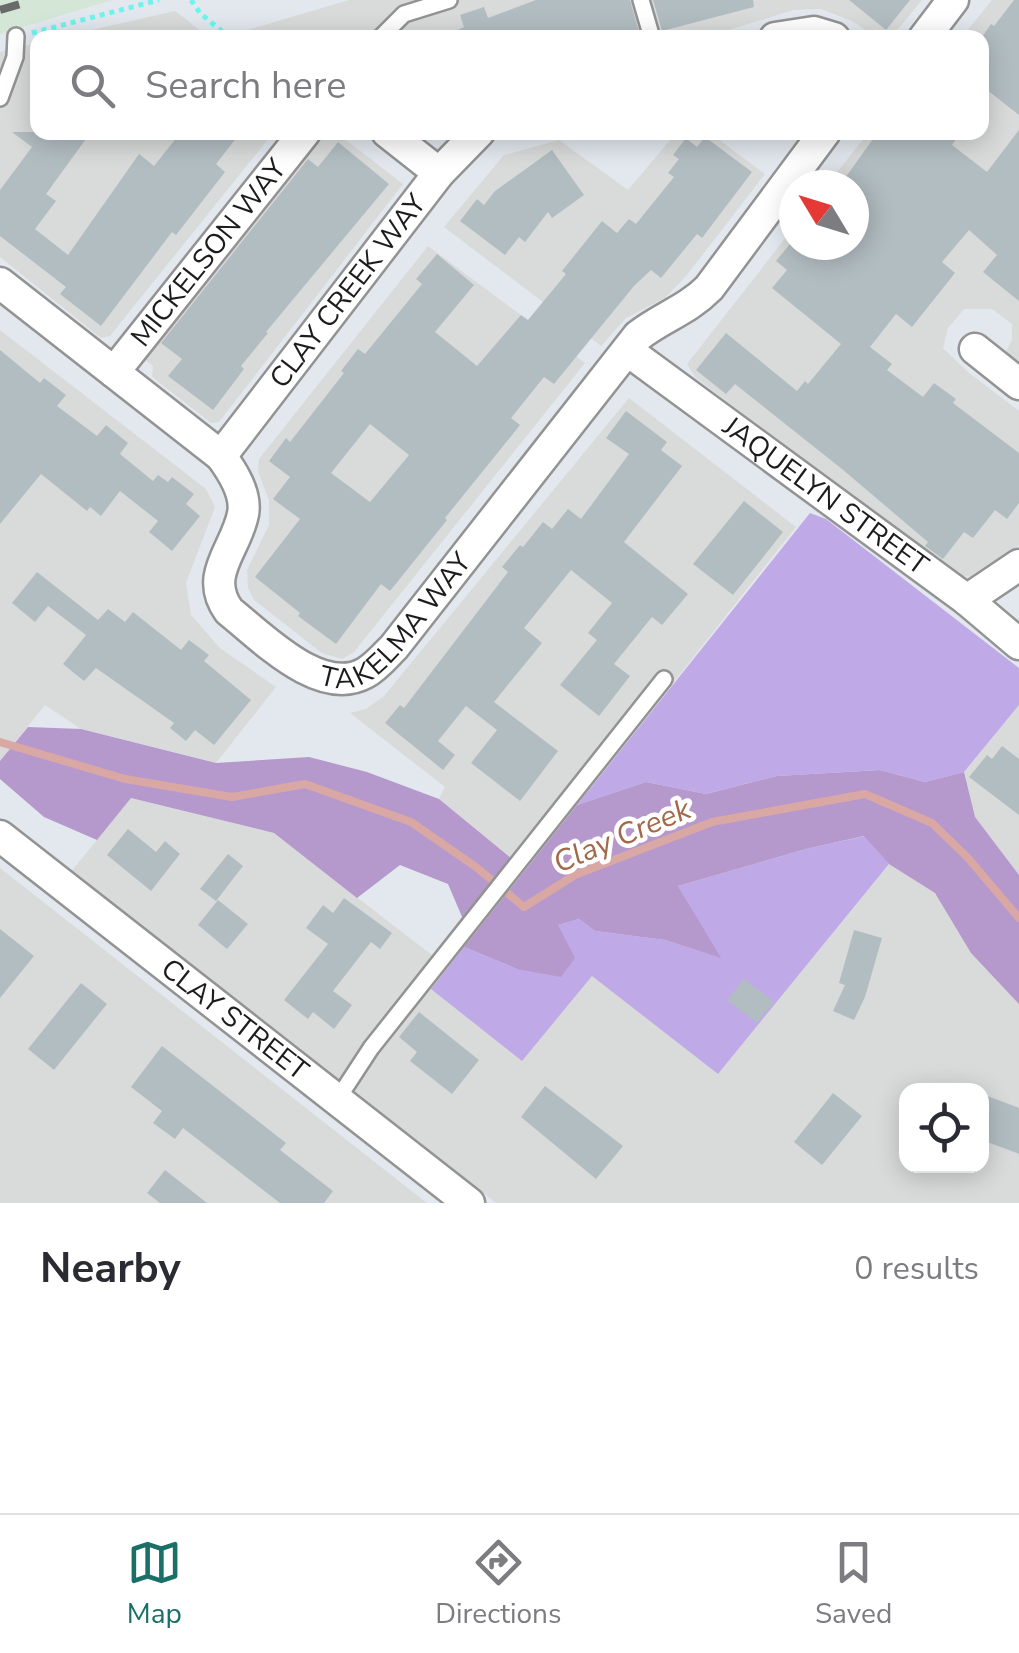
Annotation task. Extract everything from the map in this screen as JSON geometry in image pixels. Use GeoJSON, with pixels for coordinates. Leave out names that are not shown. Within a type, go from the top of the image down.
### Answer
{"type":"FeatureCollection","features":[{"type":"Feature","properties":{"kind":"street"},"geometry":{"type":"LineString","coordinates":[[930,30],[953,0]]}},
{"type":"Feature","properties":{"kind":"street","name":"MICKELSON WAY"},"geometry":{"type":"LineString","coordinates":[[114,372],[300,140]]}},
{"type":"Feature","properties":{"kind":"street"},"geometry":{"type":"LineString","coordinates":[[397,140],[439,172]]}},
{"type":"Feature","properties":{"kind":"street","name":"CLAY CREEK WAY"},"geometry":{"type":"LineString","coordinates":[[221,456],[439,172],[471,140]]}},
{"type":"Feature","properties":{"kind":"street","name":"TAKELMA WAY"},"geometry":{"type":"LineString","coordinates":[[0,282],[221,456],[233,472],[243,500],[243,514],[218,575],[222,600],[229,611],[316,676],[348,679],[364,674],[394,647],[638,336],[653,324],[689,308],[709,288],[819,140]]}},
{"type":"Feature","properties":{"kind":"street"},"geometry":{"type":"LineString","coordinates":[[975,349],[1019,384]]}},
{"type":"Feature","properties":{"kind":"street","name":"JAQUELYN STREET"},"geometry":{"type":"LineString","coordinates":[[628,352],[967,600],[1019,644]]}},
{"type":"Feature","properties":{"kind":"street"},"geometry":{"type":"LineString","coordinates":[[967,600],[1019,565]]}},
{"type":"Feature","properties":{"kind":"street","name":"CLAY STREET"},"geometry":{"type":"LineString","coordinates":[[0,836],[469,1203]]}},
{"type":"Feature","properties":{"kind":"lane"},"geometry":{"type":"LineString","coordinates":[[386,30],[404,14],[449,0]]}},
{"type":"Feature","properties":{"kind":"lane"},"geometry":{"type":"LineString","coordinates":[[641,0],[650,30]]}},
{"type":"Feature","properties":{"kind":"lane"},"geometry":{"type":"LineString","coordinates":[[0,98],[15,57],[16,36]]}},
{"type":"Feature","properties":{"kind":"lane"},"geometry":{"type":"LineString","coordinates":[[337,1100],[371,1048],[664,679]]}},
{"type":"Feature","properties":{"kind":"path"},"geometry":{"type":"LineString","coordinates":[[40,30],[159,0]]}},
{"type":"Feature","properties":{"kind":"path"},"geometry":{"type":"LineString","coordinates":[[191,0],[220,30]]}},
{"type":"Feature","properties":{"kind":"path"},"geometry":{"type":"LineString","coordinates":[[16,36],[30,32]]}},
{"type":"Feature","properties":{"kind":"shaded area"},"geometry":{"type":"Polygon","coordinates":[[[0,0],[112,0],[0,34],[0,0]]]}},
{"type":"Feature","properties":{"kind":"shaded area"},"geometry":{"type":"Polygon","coordinates":[[[349,0],[922,0],[896,30],[866,30],[821,9],[793,10],[729,30],[248,30],[349,0]]]}},
{"type":"Feature","properties":{"kind":"shaded area"},"geometry":{"type":"Polygon","coordinates":[[[992,0],[1019,0],[1019,371],[1003,357],[1012,340],[1012,324],[992,309],[964,309],[948,328],[943,348],[1019,411],[1019,545],[969,577],[951,573],[695,377],[687,364],[779,246],[779,260],[869,260],[869,170],[839,170],[862,140],[989,140],[989,30],[968,30],[992,0]]]}},
{"type":"Feature","properties":{"kind":"shaded area"},"geometry":{"type":"Polygon","coordinates":[[[175,11],[200,30],[92,30],[175,11]]]}},
{"type":"Feature","properties":{"kind":"shaded area"},"geometry":{"type":"Polygon","coordinates":[[[30,45],[30,140],[267,140],[110,336],[101,338],[0,257],[0,52],[30,45]]]}},
{"type":"Feature","properties":{"kind":"shaded area"},"geometry":{"type":"Polygon","coordinates":[[[317,140],[346,140],[403,184],[219,422],[211,423],[156,380],[152,376],[153,366],[144,359],[317,140]]]}},
{"type":"Feature","properties":{"kind":"shaded area"},"geometry":{"type":"Polygon","coordinates":[[[559,140],[628,190],[670,140],[719,140],[765,174],[687,275],[665,298],[626,318],[601,346],[444,227],[504,155],[559,140]]]}},
{"type":"Feature","properties":{"kind":"shaded area"},"geometry":{"type":"Polygon","coordinates":[[[428,246],[585,363],[354,652],[342,659],[322,653],[254,600],[248,588],[247,570],[269,525],[269,500],[258,472],[259,459],[428,246]]]}},
{"type":"Feature","properties":{"kind":"shaded area"},"geometry":{"type":"Polygon","coordinates":[[[0,330],[206,489],[215,507],[186,583],[191,615],[220,648],[276,687],[216,763],[81,729],[45,705],[0,761],[0,330]]]}},
{"type":"Feature","properties":{"kind":"shaded area"},"geometry":{"type":"Polygon","coordinates":[[[629,398],[796,527],[432,989],[592,975],[718,1074],[1019,705],[1019,1203],[496,1203],[70,873],[131,798],[274,833],[433,956],[512,859],[439,799],[445,787],[350,713],[366,709],[384,696],[629,398]]]}},
{"type":"Feature","properties":{"kind":"shaded area"},"geometry":{"type":"Polygon","coordinates":[[[810,513],[826,519],[1019,668],[1019,705],[964,772],[925,782],[880,770],[777,776],[706,794],[646,782],[577,805],[810,513]]]}},
{"type":"Feature","properties":{"kind":"shaded area"},"geometry":{"type":"Polygon","coordinates":[[[28,727],[81,729],[216,763],[309,757],[367,772],[439,799],[512,859],[463,919],[448,884],[400,865],[357,898],[274,833],[131,798],[97,840],[44,817],[0,779],[0,761],[28,727]]]}},
{"type":"Feature","properties":{"kind":"shaded area"},"geometry":{"type":"Polygon","coordinates":[[[880,770],[925,782],[964,772],[975,817],[1019,875],[1019,1004],[971,953],[935,893],[889,864],[864,836],[678,886],[721,958],[665,940],[595,931],[579,919],[558,925],[575,958],[561,977],[517,969],[464,947],[577,805],[646,782],[706,794],[777,776],[880,770]]]}},
{"type":"Feature","properties":{"kind":"shaded area"},"geometry":{"type":"Polygon","coordinates":[[[865,836],[889,864],[718,1074],[592,976],[522,1061],[431,989],[464,947],[517,969],[558,925],[579,919],[595,931],[665,940],[719,957],[678,886],[865,836]]]}},
{"type":"Feature","properties":{"kind":"shaded area"},"geometry":{"type":"Polygon","coordinates":[[[0,868],[427,1203],[0,1203],[0,868]]]}},
{"type":"Feature","properties":{"kind":"building"},"geometry":{"type":"Polygon","coordinates":[[[536,0],[630,0],[638,30],[458,30],[464,27],[460,15],[484,7],[488,18],[536,0]]]}},
{"type":"Feature","properties":{"kind":"building"},"geometry":{"type":"Polygon","coordinates":[[[653,0],[753,0],[754,7],[662,30],[653,0]]]}},
{"type":"Feature","properties":{"kind":"building"},"geometry":{"type":"Polygon","coordinates":[[[849,0],[910,0],[886,30],[849,0]]]}},
{"type":"Feature","properties":{"kind":"building"},"geometry":{"type":"Polygon","coordinates":[[[1014,0],[1019,0],[1019,115],[989,91],[987,30],[991,24],[994,26],[1014,0]]]}},
{"type":"Feature","properties":{"kind":"building"},"geometry":{"type":"Polygon","coordinates":[[[1019,130],[1019,301],[983,272],[997,255],[969,230],[942,262],[955,273],[912,327],[896,314],[870,347],[892,364],[887,370],[923,397],[934,383],[956,399],[953,403],[1019,453],[1019,503],[1007,519],[995,510],[973,538],[964,532],[943,559],[842,469],[735,384],[726,394],[696,370],[726,333],[797,391],[805,381],[808,384],[841,344],[772,288],[787,270],[776,261],[779,257],[869,260],[869,170],[851,170],[872,140],[955,140],[952,145],[987,172],[1019,130]]]}},
{"type":"Feature","properties":{"kind":"building"},"geometry":{"type":"Polygon","coordinates":[[[12,132],[30,132],[30,140],[85,140],[46,194],[56,201],[35,229],[68,255],[139,154],[154,166],[175,140],[235,140],[216,164],[225,172],[176,235],[172,232],[101,326],[60,294],[66,287],[0,236],[0,190],[32,147],[12,132]]]}},
{"type":"Feature","properties":{"kind":"building"},"geometry":{"type":"Polygon","coordinates":[[[688,140],[697,147],[703,140],[709,140],[752,172],[702,238],[697,234],[661,278],[651,270],[634,286],[554,384],[544,377],[511,418],[520,425],[447,520],[390,591],[381,584],[336,644],[298,616],[300,613],[255,577],[300,519],[273,499],[290,477],[269,461],[286,438],[290,442],[358,349],[365,354],[422,284],[416,279],[437,254],[474,285],[435,332],[477,366],[521,315],[528,320],[602,221],[617,233],[629,219],[636,224],[674,177],[668,173],[679,159],[673,155],[688,140]],[[370,424],[331,473],[370,502],[409,455],[370,424]]]}},
{"type":"Feature","properties":{"kind":"building"},"geometry":{"type":"Polygon","coordinates":[[[338,142],[389,184],[266,332],[213,410],[168,376],[182,359],[161,343],[308,159],[318,167],[338,142]]]}},
{"type":"Feature","properties":{"kind":"building"},"geometry":{"type":"Polygon","coordinates":[[[552,150],[584,195],[552,218],[548,212],[525,242],[519,237],[505,255],[460,221],[477,199],[484,205],[495,191],[552,150]]]}},
{"type":"Feature","properties":{"kind":"building"},"geometry":{"type":"Polygon","coordinates":[[[0,350],[40,383],[44,378],[66,395],[57,406],[97,436],[106,425],[128,443],[120,454],[153,481],[158,475],[168,482],[172,477],[194,494],[186,504],[200,516],[172,551],[149,532],[158,521],[120,491],[101,516],[90,507],[87,511],[41,474],[0,524],[0,350]]]}},
{"type":"Feature","properties":{"kind":"building"},"geometry":{"type":"Polygon","coordinates":[[[626,411],[667,442],[661,450],[682,466],[624,542],[688,594],[662,625],[652,617],[614,664],[630,676],[599,716],[560,685],[597,640],[588,633],[612,603],[571,570],[524,628],[542,643],[494,702],[558,751],[520,801],[471,763],[497,730],[466,706],[438,741],[455,755],[443,770],[385,723],[400,705],[404,708],[508,572],[502,567],[520,545],[523,547],[543,522],[552,529],[568,509],[581,519],[629,454],[606,438],[626,411]]]}},
{"type":"Feature","properties":{"kind":"building"},"geometry":{"type":"Polygon","coordinates":[[[744,501],[783,532],[733,595],[693,564],[744,501]]]}},
{"type":"Feature","properties":{"kind":"building"},"geometry":{"type":"Polygon","coordinates":[[[37,572],[98,620],[108,609],[125,622],[133,612],[181,650],[189,640],[209,655],[204,661],[251,700],[214,745],[195,730],[186,741],[170,728],[174,723],[96,668],[84,681],[63,664],[86,635],[48,606],[35,622],[12,603],[37,572]]]}},
{"type":"Feature","properties":{"kind":"building"},"geometry":{"type":"Polygon","coordinates":[[[1002,746],[1019,759],[1019,815],[969,777],[987,755],[992,759],[1002,746]]]}},
{"type":"Feature","properties":{"kind":"building"},"geometry":{"type":"Polygon","coordinates":[[[128,829],[156,852],[165,841],[180,854],[151,891],[107,855],[128,829]]]}},
{"type":"Feature","properties":{"kind":"building"},"geometry":{"type":"Polygon","coordinates":[[[228,854],[243,866],[216,901],[200,889],[228,854]]]}},
{"type":"Feature","properties":{"kind":"building"},"geometry":{"type":"Polygon","coordinates":[[[344,898],[392,933],[380,949],[371,942],[333,991],[352,1005],[334,1029],[313,1012],[308,1019],[284,1000],[328,944],[306,928],[323,905],[333,913],[344,898]]]}},
{"type":"Feature","properties":{"kind":"building"},"geometry":{"type":"Polygon","coordinates":[[[218,900],[248,924],[227,949],[198,925],[218,900]]]}},
{"type":"Feature","properties":{"kind":"building"},"geometry":{"type":"Polygon","coordinates":[[[0,929],[34,956],[0,998],[0,929]]]}},
{"type":"Feature","properties":{"kind":"building"},"geometry":{"type":"Polygon","coordinates":[[[854,930],[882,938],[854,1020],[833,1011],[845,985],[839,983],[854,930]]]}},
{"type":"Feature","properties":{"kind":"building"},"geometry":{"type":"Polygon","coordinates":[[[744,979],[774,1002],[757,1023],[727,1000],[744,979]]]}},
{"type":"Feature","properties":{"kind":"building"},"geometry":{"type":"Polygon","coordinates":[[[81,983],[107,1004],[54,1070],[28,1049],[81,983]]]}},
{"type":"Feature","properties":{"kind":"building"},"geometry":{"type":"Polygon","coordinates":[[[419,1012],[479,1060],[452,1094],[410,1061],[417,1052],[399,1037],[419,1012]]]}},
{"type":"Feature","properties":{"kind":"building"},"geometry":{"type":"Polygon","coordinates":[[[162,1046],[286,1143],[280,1150],[333,1191],[324,1203],[280,1203],[183,1128],[175,1139],[153,1123],[162,1111],[131,1087],[162,1046]]]}},
{"type":"Feature","properties":{"kind":"building"},"geometry":{"type":"Polygon","coordinates":[[[545,1086],[623,1146],[596,1179],[521,1117],[545,1086]]]}},
{"type":"Feature","properties":{"kind":"building"},"geometry":{"type":"Polygon","coordinates":[[[833,1093],[862,1116],[822,1165],[794,1142],[833,1093]]]}},
{"type":"Feature","properties":{"kind":"building"},"geometry":{"type":"Polygon","coordinates":[[[989,1097],[1019,1108],[1019,1154],[989,1143],[989,1097]]]}},
{"type":"Feature","properties":{"kind":"building"},"geometry":{"type":"Polygon","coordinates":[[[165,1170],[207,1203],[160,1203],[147,1193],[165,1170]]]}},
{"type":"Feature","properties":{"kind":"waterway","name":"Clay Creek"},"geometry":{"type":"LineString","coordinates":[[0,742],[125,779],[232,797],[305,784],[411,822],[476,867],[524,907],[575,875],[712,822],[865,794],[932,823],[1019,918]]}},
{"type":"Feature","properties":{"kind":"railway"},"geometry":{"type":"LineString","coordinates":[[0,10],[34,0]]}}]}
